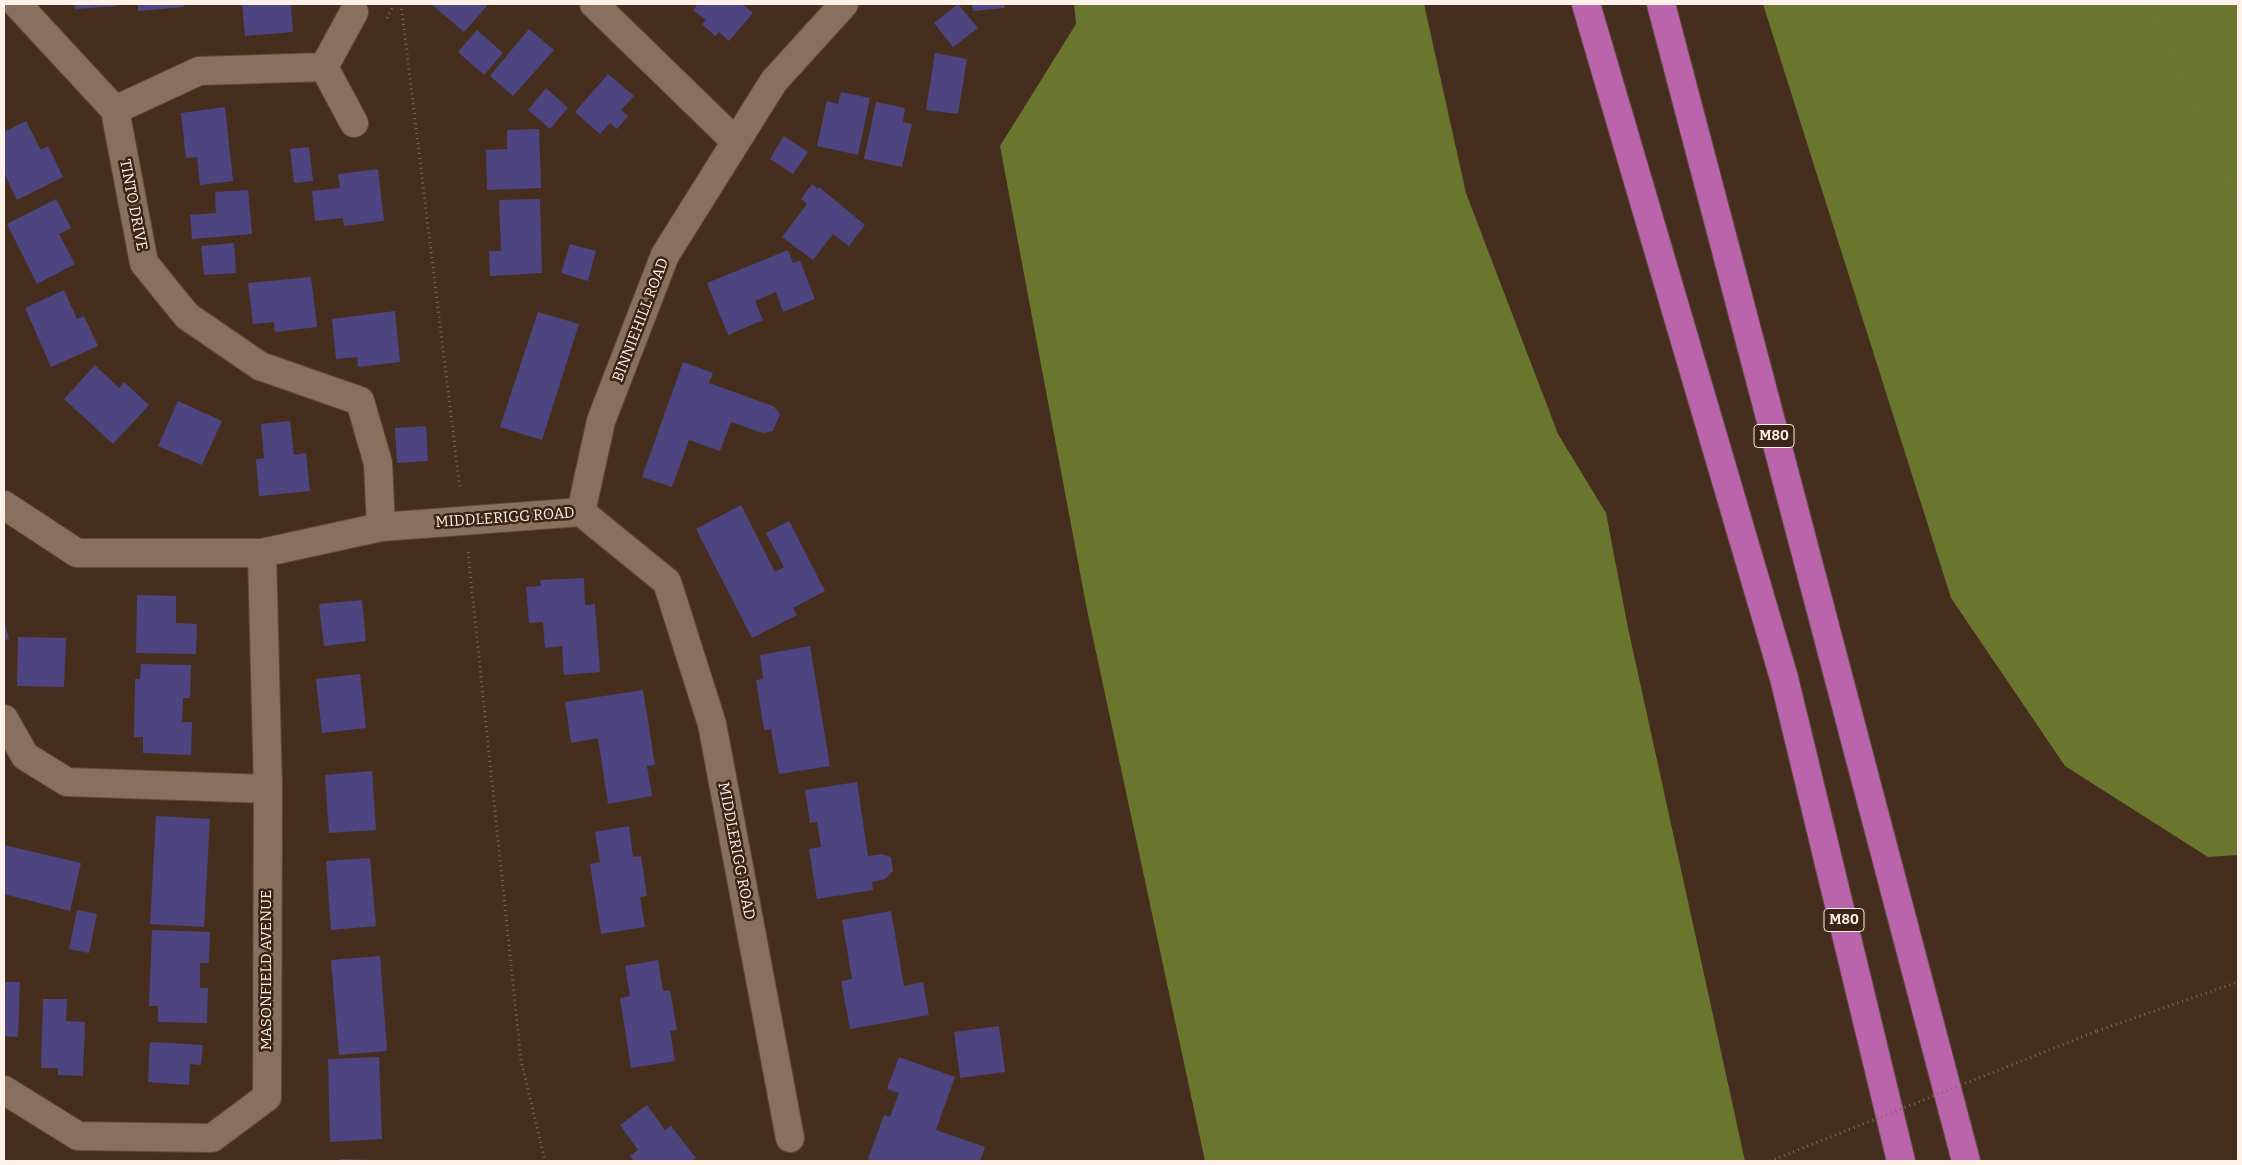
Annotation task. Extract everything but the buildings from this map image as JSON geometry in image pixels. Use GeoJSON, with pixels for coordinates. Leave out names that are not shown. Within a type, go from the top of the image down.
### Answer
{"type":"FeatureCollection","features":[{"type":"Feature","properties":{"kind":"highway","name":"M80"},"geometry":{"type":"LineString","coordinates":[[1586,4],[1784,678],[1901,1161]]}},
{"type":"Feature","properties":{"kind":"highway","name":"M80"},"geometry":{"type":"LineString","coordinates":[[1661,4],[1967,1161]]}},
{"type":"Feature","properties":{"kind":"highway"},"geometry":{"type":"LineString","coordinates":[[1837,891],[1890,1161]]}},
{"type":"Feature","properties":{"kind":"street"},"geometry":{"type":"LineString","coordinates":[[17,4],[115,110],[199,71],[324,67]]}},
{"type":"Feature","properties":{"kind":"street"},"geometry":{"type":"LineString","coordinates":[[594,4],[736,142]]}},
{"type":"Feature","properties":{"kind":"street","name":"BINNIEHILL ROAD"},"geometry":{"type":"LineString","coordinates":[[581,512],[601,421],[665,255],[774,81],[844,4]]}},
{"type":"Feature","properties":{"kind":"street"},"geometry":{"type":"LineString","coordinates":[[324,67],[354,12]]}},
{"type":"Feature","properties":{"kind":"street"},"geometry":{"type":"LineString","coordinates":[[324,67],[354,123]]}},
{"type":"Feature","properties":{"kind":"street","name":"TINTO DRIVE"},"geometry":{"type":"LineString","coordinates":[[115,110],[144,263],[187,316],[260,366],[360,401],[378,463],[381,527]]}},
{"type":"Feature","properties":{"kind":"street","name":"MIDDLERIGG ROAD"},"geometry":{"type":"LineString","coordinates":[[4,505],[78,553],[262,553],[381,527],[581,512],[667,582],[712,724],[790,1138]]}},
{"type":"Feature","properties":{"kind":"street","name":"MASONFIELD AVENUE"},"geometry":{"type":"LineString","coordinates":[[4,1090],[78,1136],[212,1138],[267,1097],[268,789],[262,553]]}},
{"type":"Feature","properties":{"kind":"street"},"geometry":{"type":"LineString","coordinates":[[4,719],[25,756],[67,782],[268,789]]}},
{"type":"Feature","properties":{"kind":"path"},"geometry":{"type":"LineString","coordinates":[[400,4],[464,521],[521,1060],[545,1161]]}},
{"type":"Feature","properties":{"kind":"path"},"geometry":{"type":"LineString","coordinates":[[2149,4],[2238,206]]}},
{"type":"Feature","properties":{"kind":"path"},"geometry":{"type":"LineString","coordinates":[[1770,1161],[2096,1031],[2238,982]]}},
{"type":"Feature","properties":{"kind":"green space"},"geometry":{"type":"Polygon","coordinates":[[[1074,4],[1424,4],[1466,193],[1558,434],[1606,513],[1628,628],[1745,1161],[1205,1161],[1087,610],[1000,146],[1076,24],[1074,4]]]}},
{"type":"Feature","properties":{"kind":"green space"},"geometry":{"type":"Polygon","coordinates":[[[1763,4],[2238,4],[2238,855],[2208,857],[2065,766],[1951,598],[1763,4]]]}}]}
